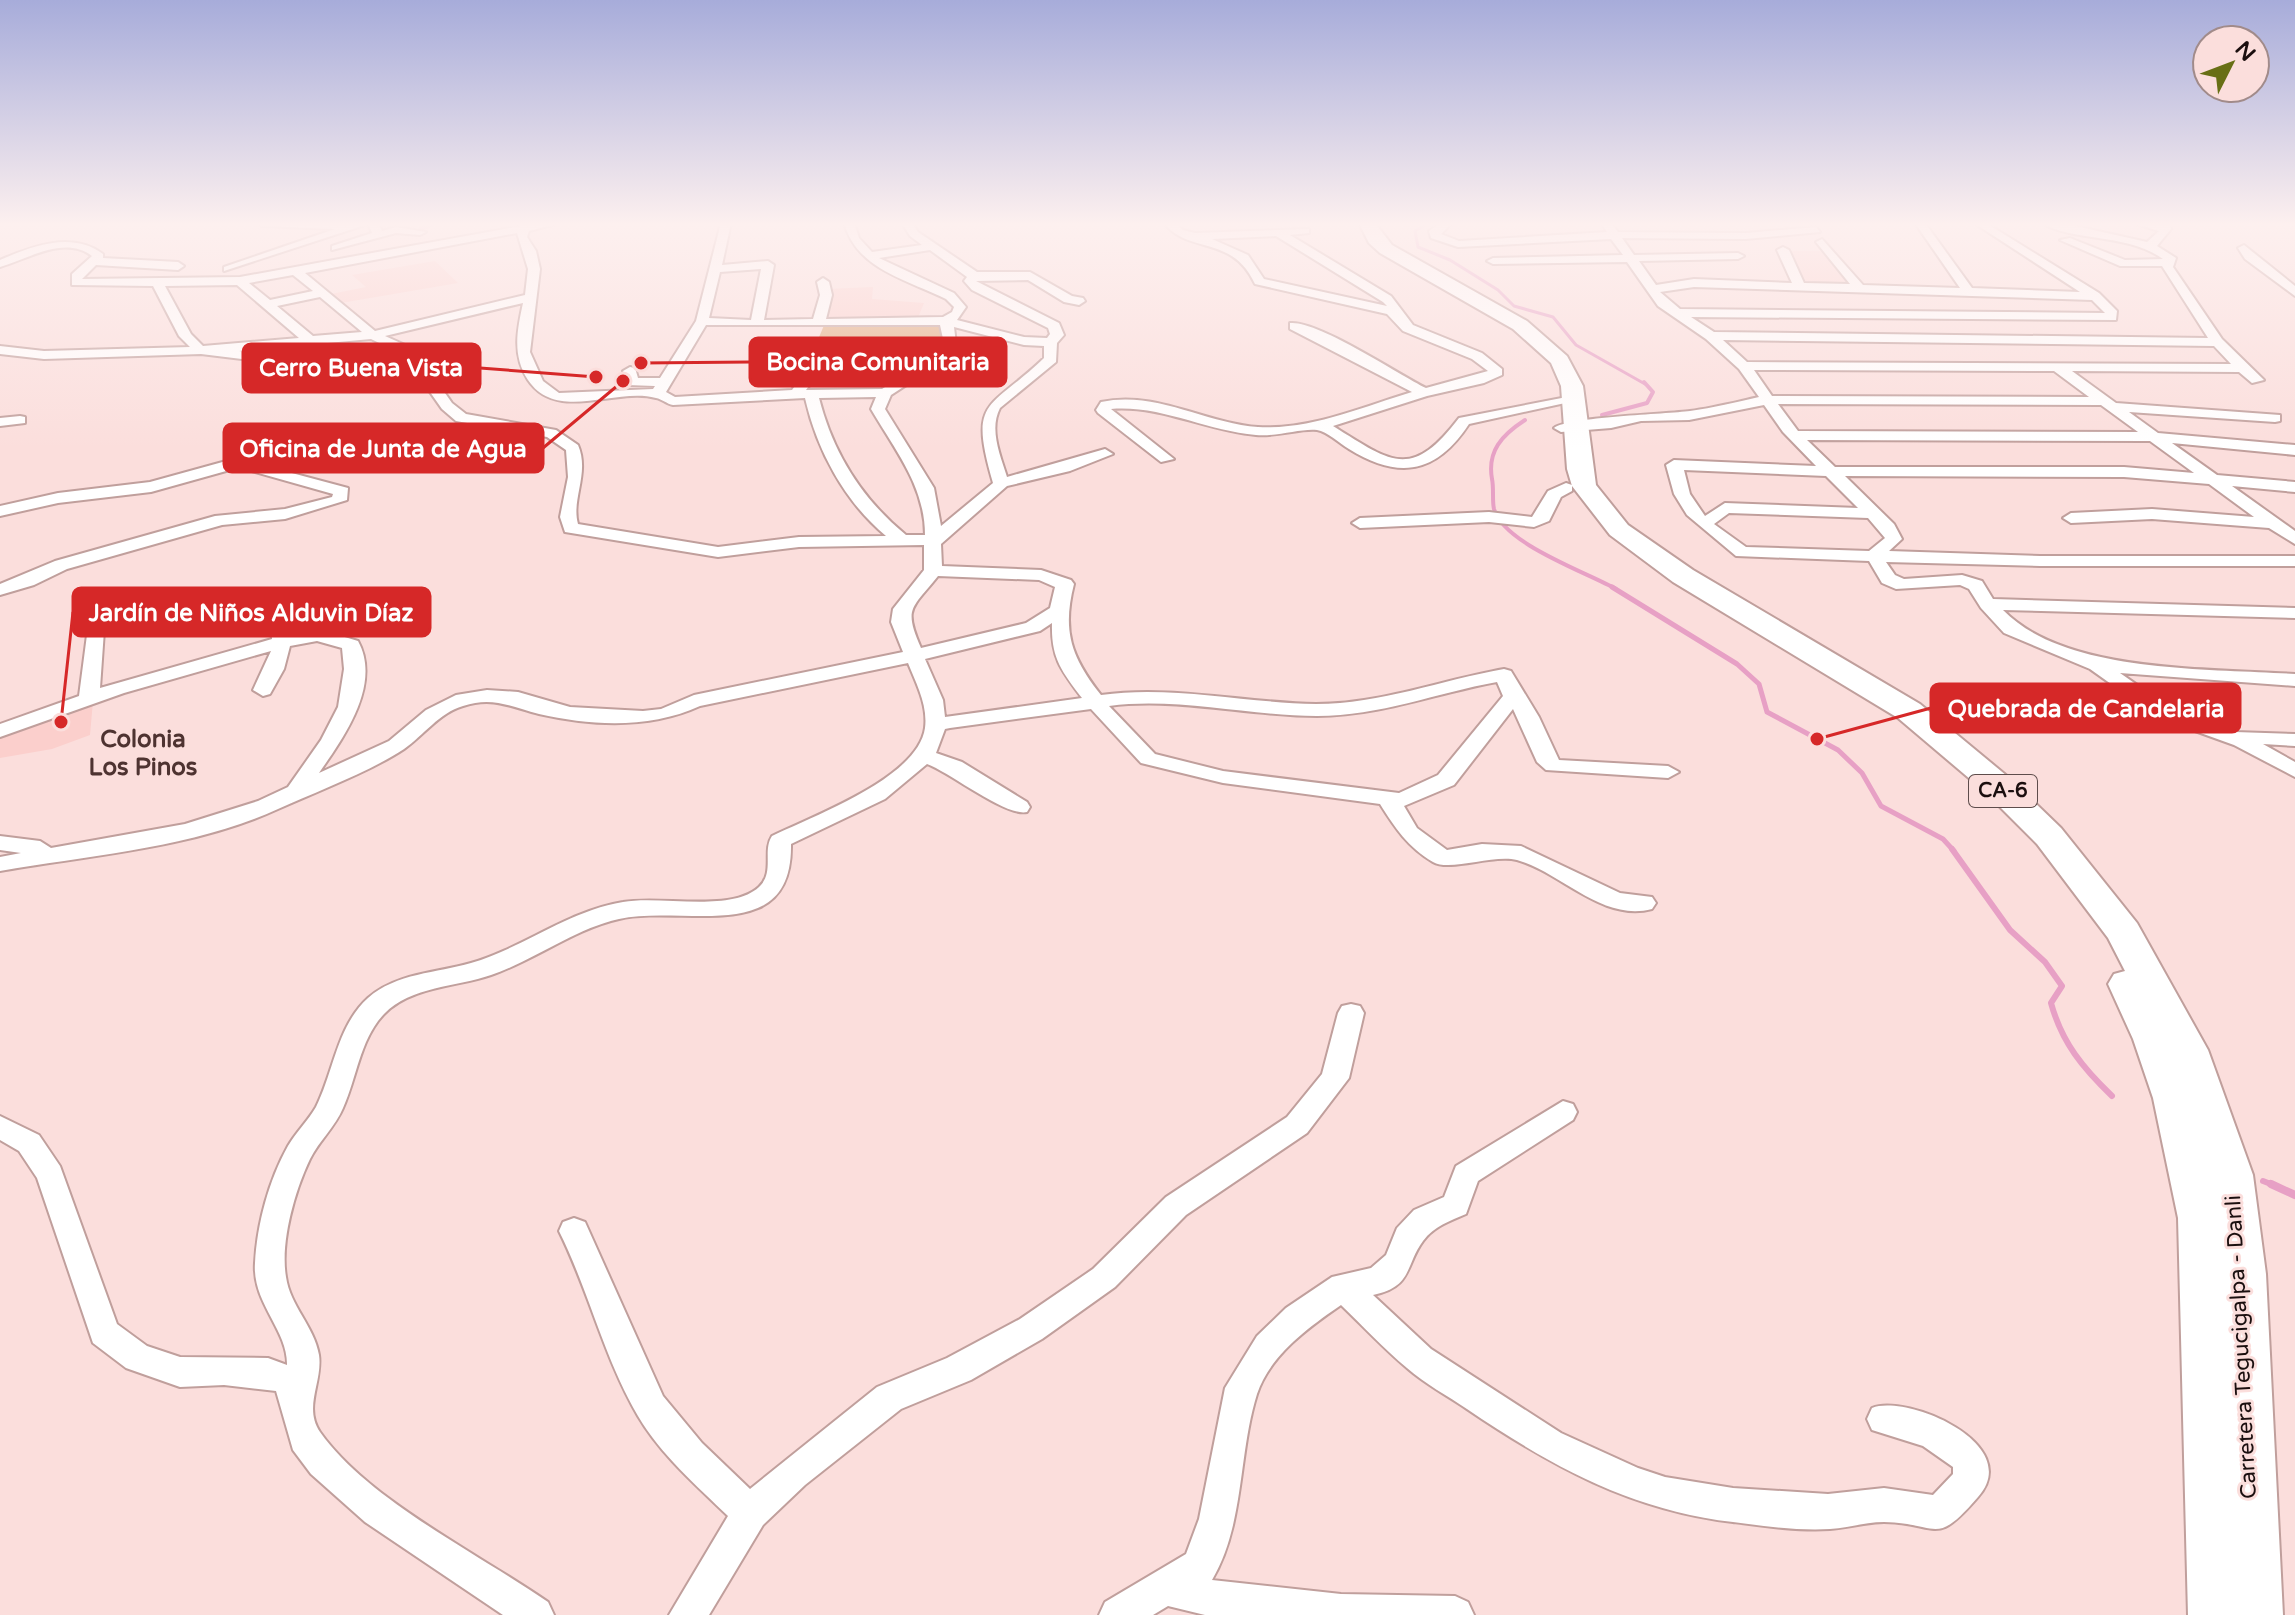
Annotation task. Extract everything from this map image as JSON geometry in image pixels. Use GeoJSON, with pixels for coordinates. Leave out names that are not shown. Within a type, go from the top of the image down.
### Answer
{"type":"FeatureCollection","features":[{"type":"Feature","properties":{"kind":"highway","name":"Carretera Tegucigalpa - Danli"},"geometry":{"type":"LineString","coordinates":[[1461,298],[1504,323],[1537,348],[1560,382],[1584,486],[1619,530],[1683,576],[1814,652],[1920,719],[1995,783],[2049,836],[2124,932],[2187,1050],[2231,1175],[2242,1274],[2254,1615]]}},
{"type":"Feature","properties":{"kind":"highway","name":"Carretera Tegucigalpa - Danli"},"geometry":{"type":"LineString","coordinates":[[1473,298],[1520,325],[1549,347],[1566,371],[1572,386],[1560,460],[1566,488],[1595,524],[1646,566],[1803,658],[1892,715],[1929,744],[2029,840],[2077,901],[2113,955],[2146,1017],[2192,1156],[2201,1218],[2217,1615]]}},
{"type":"Feature","properties":{"kind":"street"},"geometry":{"type":"LineString","coordinates":[[166,298],[186,336],[200,350],[307,363]]}},
{"type":"Feature","properties":{"kind":"street"},"geometry":{"type":"LineString","coordinates":[[261,298],[308,339]]}},
{"type":"Feature","properties":{"kind":"street"},"geometry":{"type":"LineString","coordinates":[[268,304],[296,298]]}},
{"type":"Feature","properties":{"kind":"street"},"geometry":{"type":"LineString","coordinates":[[329,298],[373,335],[409,352],[447,406],[461,418],[551,433],[573,448],[576,477],[568,517],[571,528],[718,552],[799,542],[936,540],[949,525],[993,495],[1001,483],[1065,468],[1105,454]]}},
{"type":"Feature","properties":{"kind":"street"},"geometry":{"type":"LineString","coordinates":[[0,350],[73,355],[200,350],[373,335],[526,298]]}},
{"type":"Feature","properties":{"kind":"street"},"geometry":{"type":"LineString","coordinates":[[528,298],[523,348],[525,369],[549,395],[658,393],[673,401],[885,393],[952,349],[946,321]]}},
{"type":"Feature","properties":{"kind":"street"},"geometry":{"type":"LineString","coordinates":[[658,393],[702,321],[708,298]]}},
{"type":"Feature","properties":{"kind":"street"},"geometry":{"type":"LineString","coordinates":[[757,324],[762,298]]}},
{"type":"Feature","properties":{"kind":"street"},"geometry":{"type":"LineString","coordinates":[[819,322],[824,298]]}},
{"type":"Feature","properties":{"kind":"street"},"geometry":{"type":"LineString","coordinates":[[946,321],[958,314],[960,307],[952,298]]}},
{"type":"Feature","properties":{"kind":"street"},"geometry":{"type":"LineString","coordinates":[[702,321],[757,324],[946,321],[1024,341],[1050,342],[1057,335],[1054,326],[999,298]]}},
{"type":"Feature","properties":{"kind":"street"},"geometry":{"type":"LineString","coordinates":[[1067,298],[1079,301]]}},
{"type":"Feature","properties":{"kind":"street"},"geometry":{"type":"LineString","coordinates":[[1335,298],[1397,310],[1386,298]]}},
{"type":"Feature","properties":{"kind":"street"},"geometry":{"type":"LineString","coordinates":[[1660,298],[1711,336],[1744,366],[1766,400],[1795,435],[1869,513],[1888,528],[1894,539],[1874,555]]}},
{"type":"Feature","properties":{"kind":"street"},"geometry":{"type":"LineString","coordinates":[[1676,313],[2112,317],[2111,311],[2098,298]]}},
{"type":"Feature","properties":{"kind":"street"},"geometry":{"type":"LineString","coordinates":[[2186,298],[2215,342],[2257,380]]}},
{"type":"Feature","properties":{"kind":"street"},"geometry":{"type":"LineString","coordinates":[[1166,459],[1112,419],[1103,410],[1106,405],[1151,406],[1254,431],[1282,431],[1320,424],[1424,392],[1481,382],[1497,372],[1477,356],[1408,328],[1391,311]]}},
{"type":"Feature","properties":{"kind":"street"},"geometry":{"type":"LineString","coordinates":[[1993,318],[2269,523],[2295,539]]}},
{"type":"Feature","properties":{"kind":"street"},"geometry":{"type":"LineString","coordinates":[[1295,326],[1326,336],[1360,360],[1424,392]]}},
{"type":"Feature","properties":{"kind":"street"},"geometry":{"type":"LineString","coordinates":[[1711,336],[2215,342]]}},
{"type":"Feature","properties":{"kind":"street"},"geometry":{"type":"LineString","coordinates":[[1001,483],[988,441],[987,421],[992,406],[1038,374],[1051,359],[1050,342]]}},
{"type":"Feature","properties":{"kind":"street"},"geometry":{"type":"LineString","coordinates":[[804,394],[820,361]]}},
{"type":"Feature","properties":{"kind":"street"},"geometry":{"type":"LineString","coordinates":[[1744,366],[2061,370],[2242,368]]}},
{"type":"Feature","properties":{"kind":"street"},"geometry":{"type":"LineString","coordinates":[[630,371],[630,380],[636,383],[653,383],[669,376]]}},
{"type":"Feature","properties":{"kind":"street"},"geometry":{"type":"LineString","coordinates":[[297,1398],[306,1370],[300,1339],[277,1307],[269,1272],[279,1212],[298,1153],[329,1110],[363,1023],[388,996],[483,969],[620,910],[703,911],[748,903],[779,880],[784,864],[780,841],[877,794],[924,756],[936,725],[933,700],[911,655],[900,622],[902,609],[933,571],[936,540],[933,512],[926,488],[878,409],[885,393]]}},
{"type":"Feature","properties":{"kind":"street"},"geometry":{"type":"LineString","coordinates":[[804,394],[859,500],[903,541]]}},
{"type":"Feature","properties":{"kind":"street"},"geometry":{"type":"LineString","coordinates":[[1320,424],[1378,461],[1417,464],[1447,445],[1464,421],[1568,415],[1689,416],[1766,400],[2107,404],[2275,418]]}},
{"type":"Feature","properties":{"kind":"street"},"geometry":{"type":"LineString","coordinates":[[0,422],[20,420]]}},
{"type":"Feature","properties":{"kind":"street"},"geometry":{"type":"LineString","coordinates":[[1795,435],[2155,437],[2295,450]]}},
{"type":"Feature","properties":{"kind":"street"},"geometry":{"type":"LineString","coordinates":[[0,511],[58,498],[151,487],[248,460],[253,467],[342,491],[339,500],[315,509],[221,520],[61,565],[0,590]]}},
{"type":"Feature","properties":{"kind":"street"},"geometry":{"type":"LineString","coordinates":[[2295,487],[2124,472],[1830,472],[1674,465],[1682,479],[1681,491],[1689,506],[1742,552],[2040,561],[2295,561]]}},
{"type":"Feature","properties":{"kind":"street"},"geometry":{"type":"LineString","coordinates":[[1360,523],[1489,517],[1534,522],[1543,518],[1554,494],[1566,488]]}},
{"type":"Feature","properties":{"kind":"street"},"geometry":{"type":"LineString","coordinates":[[1706,523],[1725,508],[1869,513]]}},
{"type":"Feature","properties":{"kind":"street"},"geometry":{"type":"LineString","coordinates":[[2071,518],[2152,514],[2269,523]]}},
{"type":"Feature","properties":{"kind":"street"},"geometry":{"type":"LineString","coordinates":[[1874,555],[1888,579],[1902,585],[1962,580],[1976,585],[1987,604],[2011,629],[2097,665],[2166,714],[2227,736],[2295,771]]}},
{"type":"Feature","properties":{"kind":"street"},"geometry":{"type":"LineString","coordinates":[[933,571],[1041,575],[1065,584],[1058,611],[1062,625],[1059,641],[1073,673],[1097,703],[1148,759],[1223,777],[1402,800],[1446,780],[1513,696]]}},
{"type":"Feature","properties":{"kind":"street"},"geometry":{"type":"LineString","coordinates":[[1987,604],[2295,613]]}},
{"type":"Feature","properties":{"kind":"street"},"geometry":{"type":"LineString","coordinates":[[263,690],[279,663],[283,642],[279,610]]}},
{"type":"Feature","properties":{"kind":"street"},"geometry":{"type":"LineString","coordinates":[[0,864],[188,831],[295,793],[396,745],[433,714],[456,701],[487,696],[518,698],[541,708],[570,713],[643,717],[666,714],[694,701],[821,677],[1016,632],[1048,620],[1058,611]]}},
{"type":"Feature","properties":{"kind":"street"},"geometry":{"type":"LineString","coordinates":[[89,698],[96,616]]}},
{"type":"Feature","properties":{"kind":"street"},"geometry":{"type":"LineString","coordinates":[[0,731],[89,698],[283,642],[318,635],[329,637],[351,645],[354,664],[349,710],[332,743],[295,793]]}},
{"type":"Feature","properties":{"kind":"street"},"geometry":{"type":"LineString","coordinates":[[2097,665],[2295,680]]}},
{"type":"Feature","properties":{"kind":"street"},"geometry":{"type":"LineString","coordinates":[[936,725],[965,718],[1133,697],[1290,709],[1344,709],[1401,702],[1477,679],[1504,675],[1513,696],[1529,717],[1548,762],[1553,766],[1657,767]]}},
{"type":"Feature","properties":{"kind":"street"},"geometry":{"type":"LineString","coordinates":[[2227,736],[2295,740]]}},
{"type":"Feature","properties":{"kind":"street"},"geometry":{"type":"LineString","coordinates":[[924,756],[954,767],[1019,807]]}},
{"type":"Feature","properties":{"kind":"street"},"geometry":{"type":"LineString","coordinates":[[1388,799],[1409,833],[1443,858],[1482,851],[1521,853],[1615,900],[1644,903]]}},
{"type":"Feature","properties":{"kind":"street"},"geometry":{"type":"LineString","coordinates":[[0,843],[24,849],[55,848],[64,854]]}},
{"type":"Feature","properties":{"kind":"street"},"geometry":{"type":"LineString","coordinates":[[688,1615],[750,1513],[793,1473],[889,1398],[959,1369],[1031,1329],[1104,1278],[1176,1206],[1297,1125],[1335,1078],[1351,1013]]}},
{"type":"Feature","properties":{"kind":"street"},"geometry":{"type":"LineString","coordinates":[[1118,1615],[1200,1566],[1217,1519],[1242,1388],[1268,1346],[1297,1318],[1343,1287],[1379,1280],[1399,1263],[1408,1237],[1425,1219],[1456,1205],[1466,1174],[1563,1112]]}},
{"type":"Feature","properties":{"kind":"street"},"geometry":{"type":"LineString","coordinates":[[0,1127],[29,1143],[50,1174],[104,1333],[137,1358],[180,1372],[224,1370],[268,1373],[288,1381],[297,1398],[304,1437],[334,1471],[365,1499],[535,1615]]}},
{"type":"Feature","properties":{"kind":"street"},"geometry":{"type":"LineString","coordinates":[[574,1231],[588,1255],[641,1390],[677,1442],[750,1513]]}},
{"type":"Feature","properties":{"kind":"street"},"geometry":{"type":"LineString","coordinates":[[1343,1287],[1420,1359],[1549,1445],[1665,1494],[1748,1506],[1828,1512],[1884,1505],[1940,1514],[1970,1481],[1971,1459],[1932,1432],[1884,1419]]}},
{"type":"Feature","properties":{"kind":"street"},"geometry":{"type":"LineString","coordinates":[[1164,1587],[1228,1602],[1341,1613],[1455,1615]]}},
{"type":"Feature","properties":{"kind":"shaded area"},"geometry":{"type":"Polygon","coordinates":[[[329,298],[368,298],[335,304],[329,298]]]}},
{"type":"Feature","properties":{"kind":"shaded area"},"geometry":{"type":"Polygon","coordinates":[[[827,298],[924,303],[917,320],[826,320],[827,298]]]}},
{"type":"Feature","properties":{"kind":"shaded area"},"geometry":{"type":"Polygon","coordinates":[[[825,323],[941,324],[941,351],[814,349],[825,323]]]}},
{"type":"Feature","properties":{"kind":"shaded area"},"geometry":{"type":"Polygon","coordinates":[[[93,701],[90,735],[52,749],[0,758],[0,736],[93,701]]]}},
{"type":"Feature","properties":{"kind":"waterway"},"geometry":{"type":"LineString","coordinates":[[1506,298],[1514,306],[1553,317],[1576,345],[1645,384]]}},
{"type":"Feature","properties":{"kind":"waterway"},"geometry":{"type":"LineString","coordinates":[[1602,415],[1647,403],[1653,392],[1644,382]]}},
{"type":"Feature","properties":{"kind":"waterway"},"geometry":{"type":"LineString","coordinates":[[1525,420],[1503,438],[1494,452],[1491,469],[1494,509],[1501,522],[1529,545],[1612,587]]}},
{"type":"Feature","properties":{"kind":"waterway"},"geometry":{"type":"LineString","coordinates":[[1612,587],[1737,664],[1759,684],[1767,712],[1838,750],[1862,773],[1881,806],[1943,839],[1954,851]]}},
{"type":"Feature","properties":{"kind":"waterway"},"geometry":{"type":"LineString","coordinates":[[1952,849],[2010,930],[2045,962],[2062,986],[2051,1003],[2061,1030],[2083,1065],[2112,1096]]}},
{"type":"Feature","properties":{"kind":"waterway"},"geometry":{"type":"LineString","coordinates":[[2263,1181],[2272,1184]]}},
{"type":"Feature","properties":{"kind":"waterway"},"geometry":{"type":"LineString","coordinates":[[2272,1184],[2276,1186]]}},
{"type":"Feature","properties":{"kind":"waterway"},"geometry":{"type":"LineString","coordinates":[[2272,1184],[2295,1195]]}},
{"type":"Feature","properties":{"kind":"place","name":"Bocina Comunitaria"},"geometry":{"type":"Point","coordinates":[641,363]}},
{"type":"Feature","properties":{"kind":"place","name":"Cerro Buena Vista"},"geometry":{"type":"Point","coordinates":[596,377]}},
{"type":"Feature","properties":{"kind":"place","name":"Oficina de Junta de Agua"},"geometry":{"type":"Point","coordinates":[623,381]}},
{"type":"Feature","properties":{"kind":"place","name":"Jardín de Niños Alduvin Díaz"},"geometry":{"type":"Point","coordinates":[61,722]}},
{"type":"Feature","properties":{"kind":"place","name":"Quebrada de Candelaria"},"geometry":{"type":"Point","coordinates":[1817,739]}},
{"type":"Feature","properties":{"kind":"district","name":"Colonia Los Pinos"},"geometry":{"type":"Point","coordinates":[143,753]}}]}
